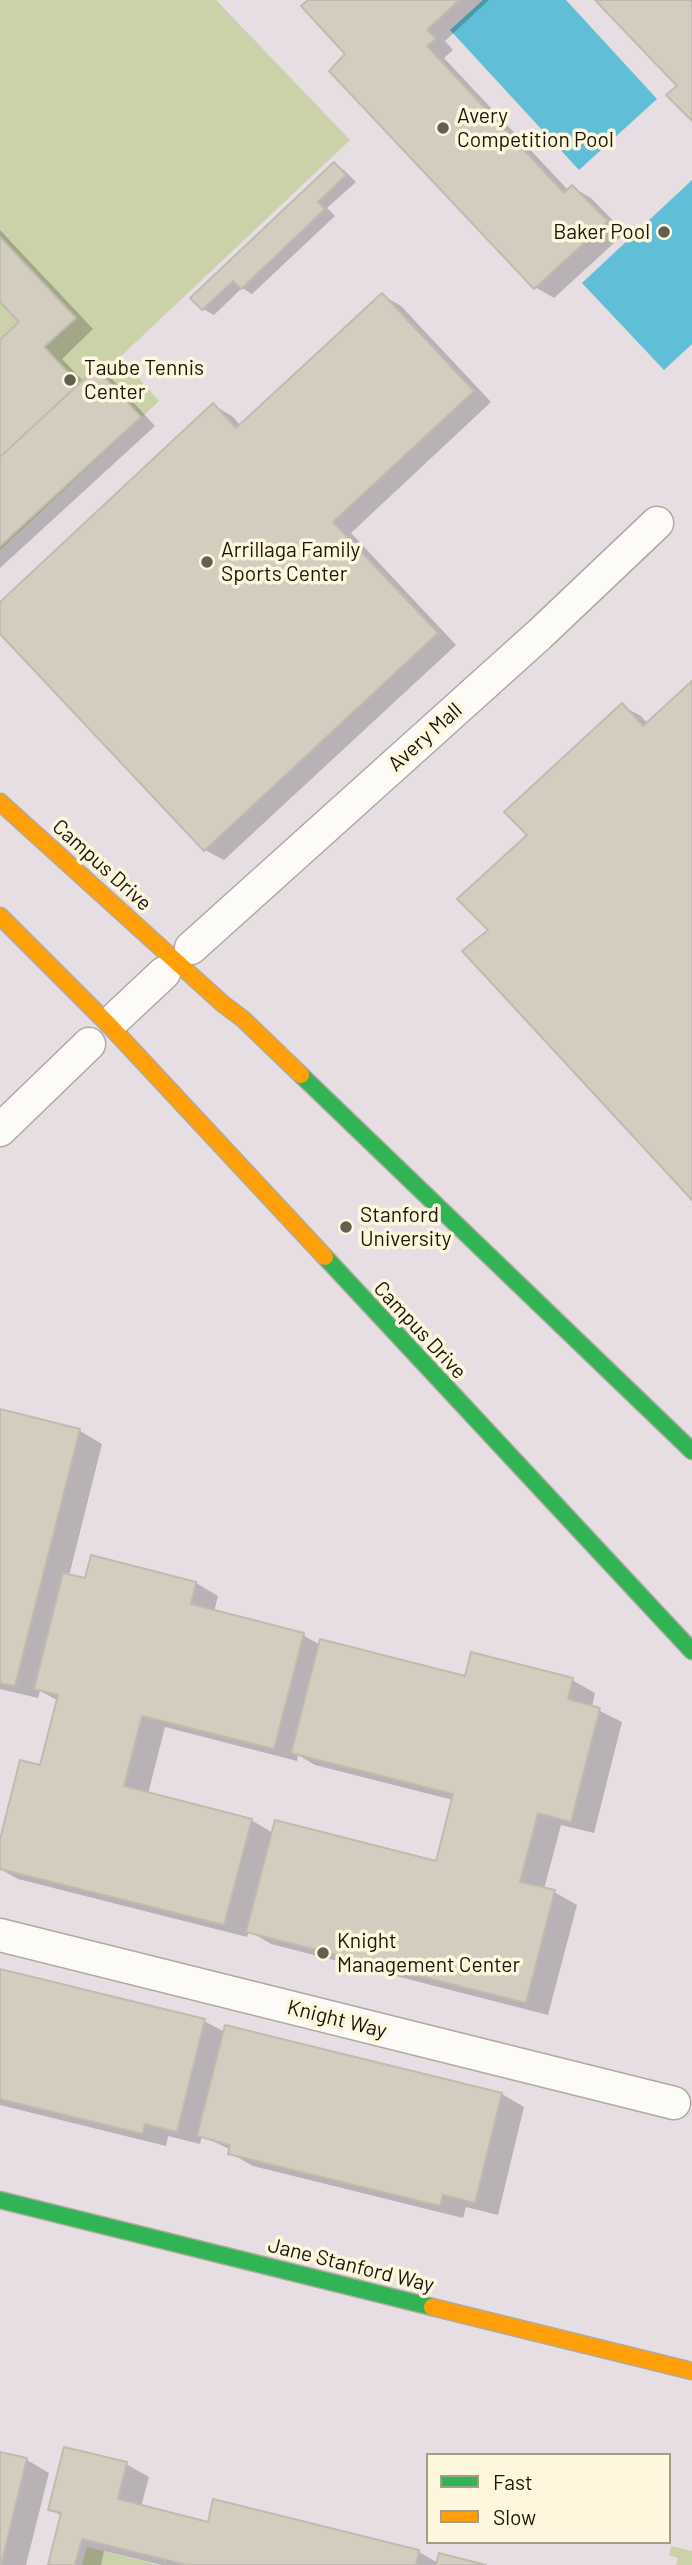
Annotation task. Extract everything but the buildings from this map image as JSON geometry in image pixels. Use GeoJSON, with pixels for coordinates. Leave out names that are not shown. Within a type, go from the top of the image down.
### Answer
{"type":"FeatureCollection","features":[{"type":"Feature","properties":{"kind":"street","name":"Avery Mall"},"geometry":{"type":"LineString","coordinates":[[191,948],[540,634],[657,523]]}},
{"type":"Feature","properties":{"kind":"street","name":"Campus Drive"},"geometry":{"type":"LineString","coordinates":[[0,802],[223,1004],[243,1019],[692,1451]]}},
{"type":"Feature","properties":{"kind":"street","name":"Campus Drive"},"geometry":{"type":"LineString","coordinates":[[0,916],[109,1025],[692,1651]]}},
{"type":"Feature","properties":{"kind":"street"},"geometry":{"type":"LineString","coordinates":[[117,1017],[164,973]]}},
{"type":"Feature","properties":{"kind":"street"},"geometry":{"type":"LineString","coordinates":[[0,1130],[89,1044]]}},
{"type":"Feature","properties":{"kind":"street","name":"Knight Way"},"geometry":{"type":"LineString","coordinates":[[0,1935],[674,2103]]}},
{"type":"Feature","properties":{"kind":"street","name":"Jane Stanford Way"},"geometry":{"type":"LineString","coordinates":[[0,2200],[692,2371]]}},
{"type":"Feature","properties":{"kind":"shaded area","name":"Stanford University"},"geometry":{"type":"Polygon","coordinates":[[[0,0],[692,0],[692,2565],[0,2565],[0,0]]]}},
{"type":"Feature","properties":{"kind":"green space"},"geometry":{"type":"Polygon","coordinates":[[[0,0],[216,0],[350,140],[120,357],[159,401],[0,550],[0,0]]]}},
{"type":"Feature","properties":{"kind":"green space"},"geometry":{"type":"Polygon","coordinates":[[[671,2546],[692,2551],[692,2565],[676,2565],[678,2558],[669,2555],[671,2546]]]}},
{"type":"Feature","properties":{"kind":"green space"},"geometry":{"type":"Polygon","coordinates":[[[87,2547],[159,2565],[82,2565],[87,2547]]]}},
{"type":"Feature","properties":{"kind":"water"},"geometry":{"type":"Polygon","coordinates":[[[483,0],[566,0],[657,99],[579,170],[450,30],[483,0]]]}},
{"type":"Feature","properties":{"kind":"water","name":"Baker Pool"},"geometry":{"type":"Polygon","coordinates":[[[692,180],[692,344],[664,370],[582,283],[692,180]]]}},
{"type":"Feature","properties":{"kind":"traffic: fast"},"geometry":{"type":"LineString","coordinates":[[301,1075],[692,1451]]}},
{"type":"Feature","properties":{"kind":"traffic: fast"},"geometry":{"type":"LineString","coordinates":[[325,1257],[692,1651]]}},
{"type":"Feature","properties":{"kind":"traffic: fast"},"geometry":{"type":"LineString","coordinates":[[0,2200],[432,2307]]}},
{"type":"Feature","properties":{"kind":"traffic: slow"},"geometry":{"type":"LineString","coordinates":[[0,802],[223,1004],[243,1019],[301,1075]]}},
{"type":"Feature","properties":{"kind":"traffic: slow"},"geometry":{"type":"LineString","coordinates":[[0,916],[109,1025],[325,1257]]}},
{"type":"Feature","properties":{"kind":"traffic: slow"},"geometry":{"type":"LineString","coordinates":[[432,2307],[692,2371]]}},
{"type":"Feature","properties":{"kind":"place","name":"Avery Competition Pool"},"geometry":{"type":"Point","coordinates":[443,128]}},
{"type":"Feature","properties":{"kind":"place","name":"Baker Pool"},"geometry":{"type":"Point","coordinates":[664,232]}},
{"type":"Feature","properties":{"kind":"place","name":"Taube Tennis Center"},"geometry":{"type":"Point","coordinates":[70,380]}},
{"type":"Feature","properties":{"kind":"place","name":"Arrillaga Family Sports Center"},"geometry":{"type":"Point","coordinates":[207,562]}},
{"type":"Feature","properties":{"kind":"place","name":"Stanford University"},"geometry":{"type":"Point","coordinates":[346,1227]}},
{"type":"Feature","properties":{"kind":"place","name":"Knight Management Center"},"geometry":{"type":"Point","coordinates":[323,1953]}}]}
